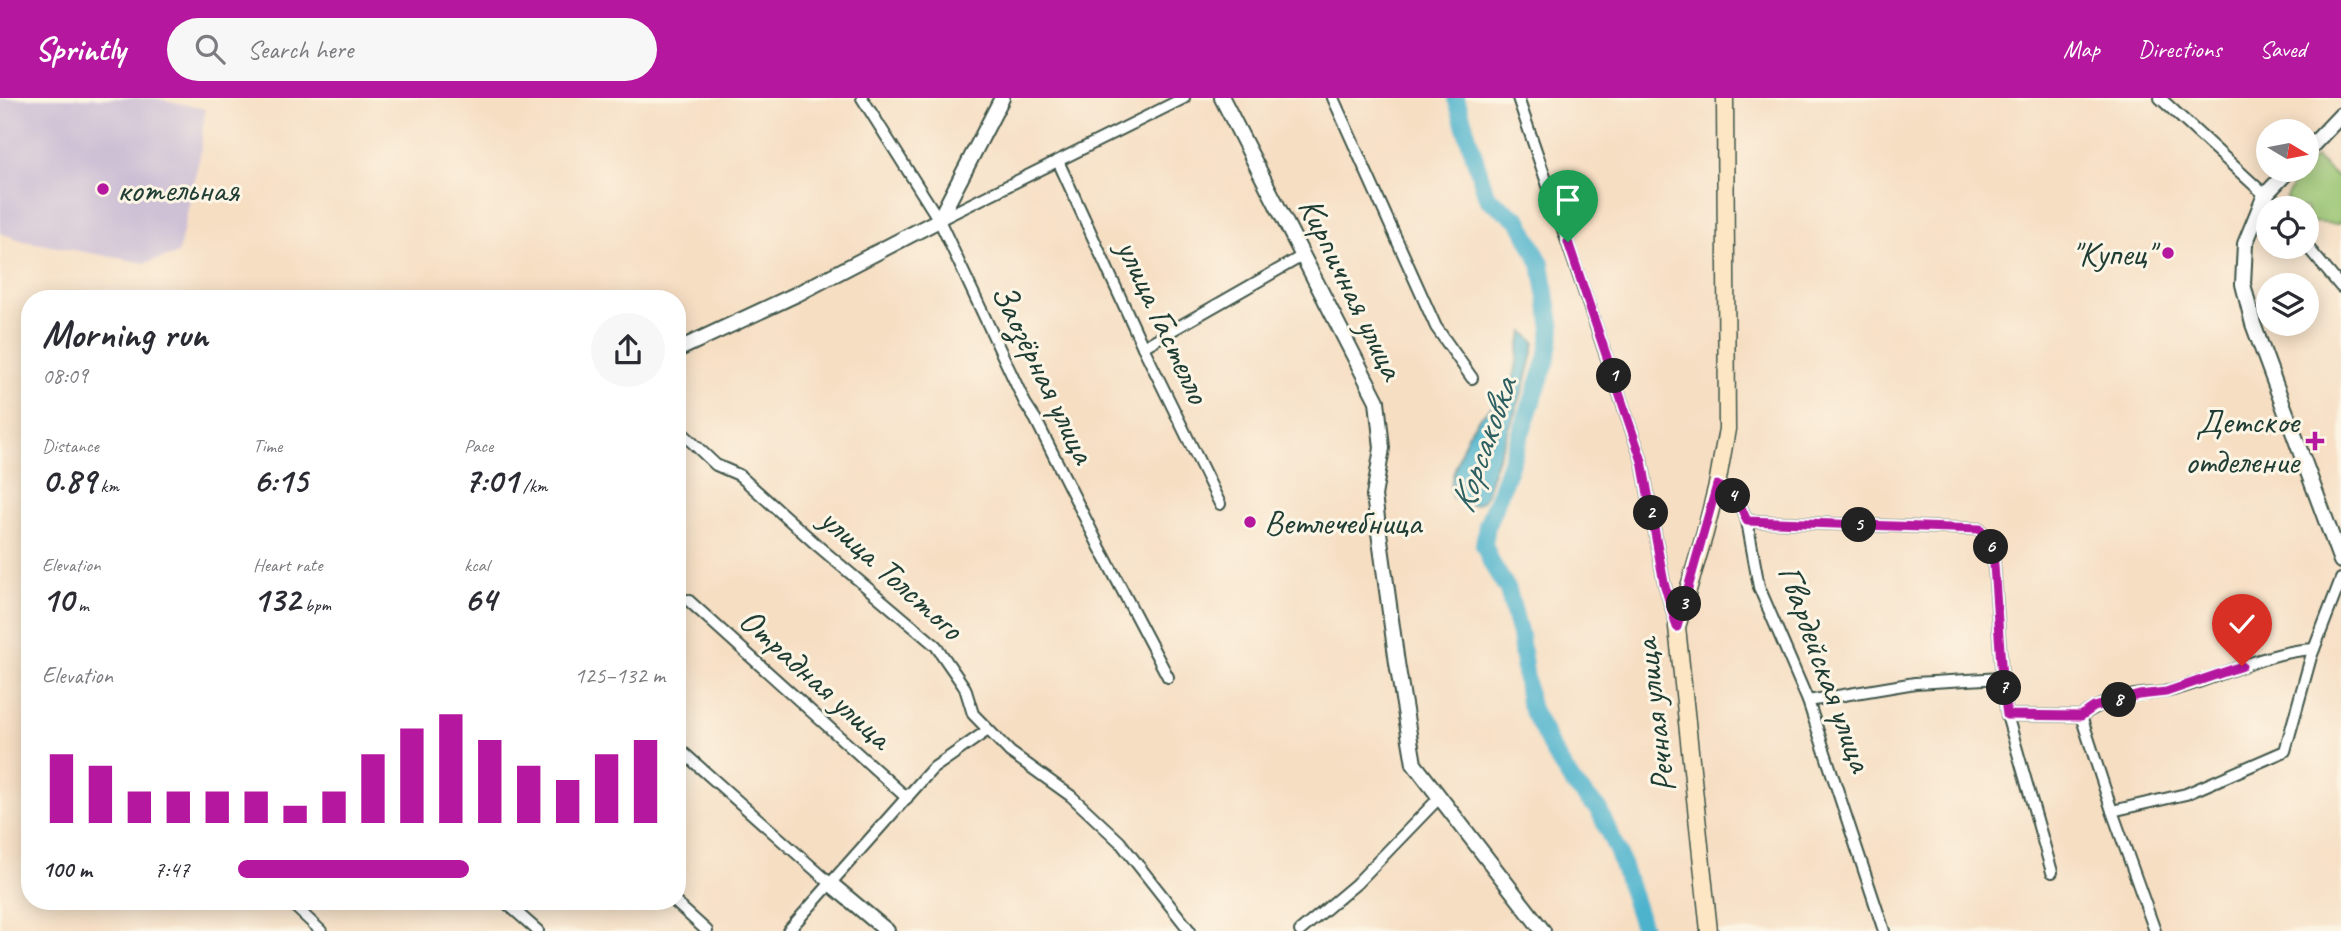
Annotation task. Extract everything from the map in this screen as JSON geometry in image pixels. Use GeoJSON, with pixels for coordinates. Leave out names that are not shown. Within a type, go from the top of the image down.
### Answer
{"type":"FeatureCollection","features":[{"type":"Feature","properties":{"kind":"main road"},"geometry":{"type":"LineString","coordinates":[[1677,627],[1717,485],[1727,429],[1725,98]]}},
{"type":"Feature","properties":{"kind":"main road","name":"Речная улица"},"geometry":{"type":"LineString","coordinates":[[1677,627],[1709,931]]}},
{"type":"Feature","properties":{"kind":"street","name":"Заозёрная улица"},"geometry":{"type":"LineString","coordinates":[[862,98],[939,220],[1025,403],[1168,677]]}},
{"type":"Feature","properties":{"kind":"street"},"geometry":{"type":"LineString","coordinates":[[939,220],[1002,98]]}},
{"type":"Feature","properties":{"kind":"street"},"geometry":{"type":"LineString","coordinates":[[686,346],[797,294],[1184,98]]}},
{"type":"Feature","properties":{"kind":"street","name":"Кирпичная улица"},"geometry":{"type":"LineString","coordinates":[[1222,98],[1377,401],[1382,447],[1374,496],[1414,764],[1544,931]]}},
{"type":"Feature","properties":{"kind":"street"},"geometry":{"type":"LineString","coordinates":[[1333,98],[1436,327],[1472,378]]}},
{"type":"Feature","properties":{"kind":"street","name":"Речная улица"},"geometry":{"type":"LineString","coordinates":[[1518,98],[1642,461],[1664,583],[1677,627]]}},
{"type":"Feature","properties":{"kind":"street"},"geometry":{"type":"LineString","coordinates":[[2160,98],[2265,195]]}},
{"type":"Feature","properties":{"kind":"street"},"geometry":{"type":"LineString","coordinates":[[2319,138],[2341,115]]}},
{"type":"Feature","properties":{"kind":"street","name":"улица Гастелло"},"geometry":{"type":"LineString","coordinates":[[1058,161],[1143,347],[1220,504]]}},
{"type":"Feature","properties":{"kind":"street"},"geometry":{"type":"LineString","coordinates":[[2278,182],[2265,195],[2245,244],[2243,284],[2253,324],[2341,561]]}},
{"type":"Feature","properties":{"kind":"street"},"geometry":{"type":"LineString","coordinates":[[1143,347],[1304,255]]}},
{"type":"Feature","properties":{"kind":"street"},"geometry":{"type":"LineString","coordinates":[[2318,259],[2341,287]]}},
{"type":"Feature","properties":{"kind":"street","name":"улица Толстого"},"geometry":{"type":"LineString","coordinates":[[686,437],[716,466],[739,475],[936,646],[965,688],[973,714],[1010,752],[1071,796],[1120,842],[1190,931]]}},
{"type":"Feature","properties":{"kind":"street","name":"Гвардейская улица"},"geometry":{"type":"LineString","coordinates":[[1717,485],[1737,498],[1747,521],[1759,587],[1808,701],[1884,931]]}},
{"type":"Feature","properties":{"kind":"street"},"geometry":{"type":"LineString","coordinates":[[1747,521],[1980,529],[1993,551],[2007,715],[2052,872]]}},
{"type":"Feature","properties":{"kind":"street"},"geometry":{"type":"LineString","coordinates":[[2112,811],[2186,794],[2286,751],[2314,649],[2341,579]]}},
{"type":"Feature","properties":{"kind":"street","name":"Отрадная улица"},"geometry":{"type":"LineString","coordinates":[[688,600],[907,798]]}},
{"type":"Feature","properties":{"kind":"street"},"geometry":{"type":"LineString","coordinates":[[2007,715],[2081,716],[2094,707],[2139,695],[2166,692],[2268,656],[2286,651],[2314,649]]}},
{"type":"Feature","properties":{"kind":"street"},"geometry":{"type":"LineString","coordinates":[[1808,701],[1915,683],[2002,678]]}},
{"type":"Feature","properties":{"kind":"street"},"geometry":{"type":"LineString","coordinates":[[2081,716],[2155,931]]}},
{"type":"Feature","properties":{"kind":"street"},"geometry":{"type":"LineString","coordinates":[[788,931],[932,769],[988,730]]}},
{"type":"Feature","properties":{"kind":"street"},"geometry":{"type":"LineString","coordinates":[[686,755],[887,931]]}},
{"type":"Feature","properties":{"kind":"street"},"geometry":{"type":"LineString","coordinates":[[1300,931],[1356,884],[1440,797]]}},
{"type":"Feature","properties":{"kind":"street"},"geometry":{"type":"LineString","coordinates":[[299,910],[321,931]]}},
{"type":"Feature","properties":{"kind":"street"},"geometry":{"type":"LineString","coordinates":[[514,910],[538,931]]}},
{"type":"Feature","properties":{"kind":"street"},"geometry":{"type":"LineString","coordinates":[[684,910],[707,931]]}},
{"type":"Feature","properties":{"kind":"shaded area"},"geometry":{"type":"Polygon","coordinates":[[[0,98],[155,98],[205,109],[200,155],[178,254],[145,263],[24,241],[0,233],[0,98]]]}},
{"type":"Feature","properties":{"kind":"green space"},"geometry":{"type":"Polygon","coordinates":[[[2319,161],[2341,181],[2341,221],[2338,224],[2319,223],[2319,196],[2287,196],[2294,182],[2319,182],[2319,161]]]}},
{"type":"Feature","properties":{"kind":"water"},"geometry":{"type":"Polygon","coordinates":[[[1524,332],[1535,342],[1522,394],[1486,497],[1477,504],[1466,504],[1452,497],[1451,485],[1456,465],[1472,428],[1511,385],[1524,332]]]}},
{"type":"Feature","properties":{"kind":"waterway","name":"Корсаковка"},"geometry":{"type":"LineString","coordinates":[[1456,98],[1487,198],[1519,220],[1541,264],[1552,329],[1547,359],[1487,525],[1484,545],[1508,590],[1520,635],[1529,703],[1572,782],[1599,810],[1619,855],[1644,931]]}},
{"type":"Feature","properties":{"kind":"place","name":"котельная"},"geometry":{"type":"Point","coordinates":[103,189]}},
{"type":"Feature","properties":{"kind":"place","name":"\"Купец\""},"geometry":{"type":"Point","coordinates":[2168,253]}},
{"type":"Feature","properties":{"kind":"place","name":"Детское отделение"},"geometry":{"type":"Point","coordinates":[2315,441]}},
{"type":"Feature","properties":{"kind":"place","name":"Ветлечебница"},"geometry":{"type":"Point","coordinates":[1250,522]}},
{"type":"Feature","properties":{"kind":"route"},"geometry":{"type":"LineString","coordinates":[[1568,242],[1642,461],[1664,583],[1677,627],[1717,485],[1737,498],[1747,521],[1980,529],[1993,551],[2007,715],[2081,716],[2094,707],[2139,695],[2166,692],[2242,666]]}}]}
